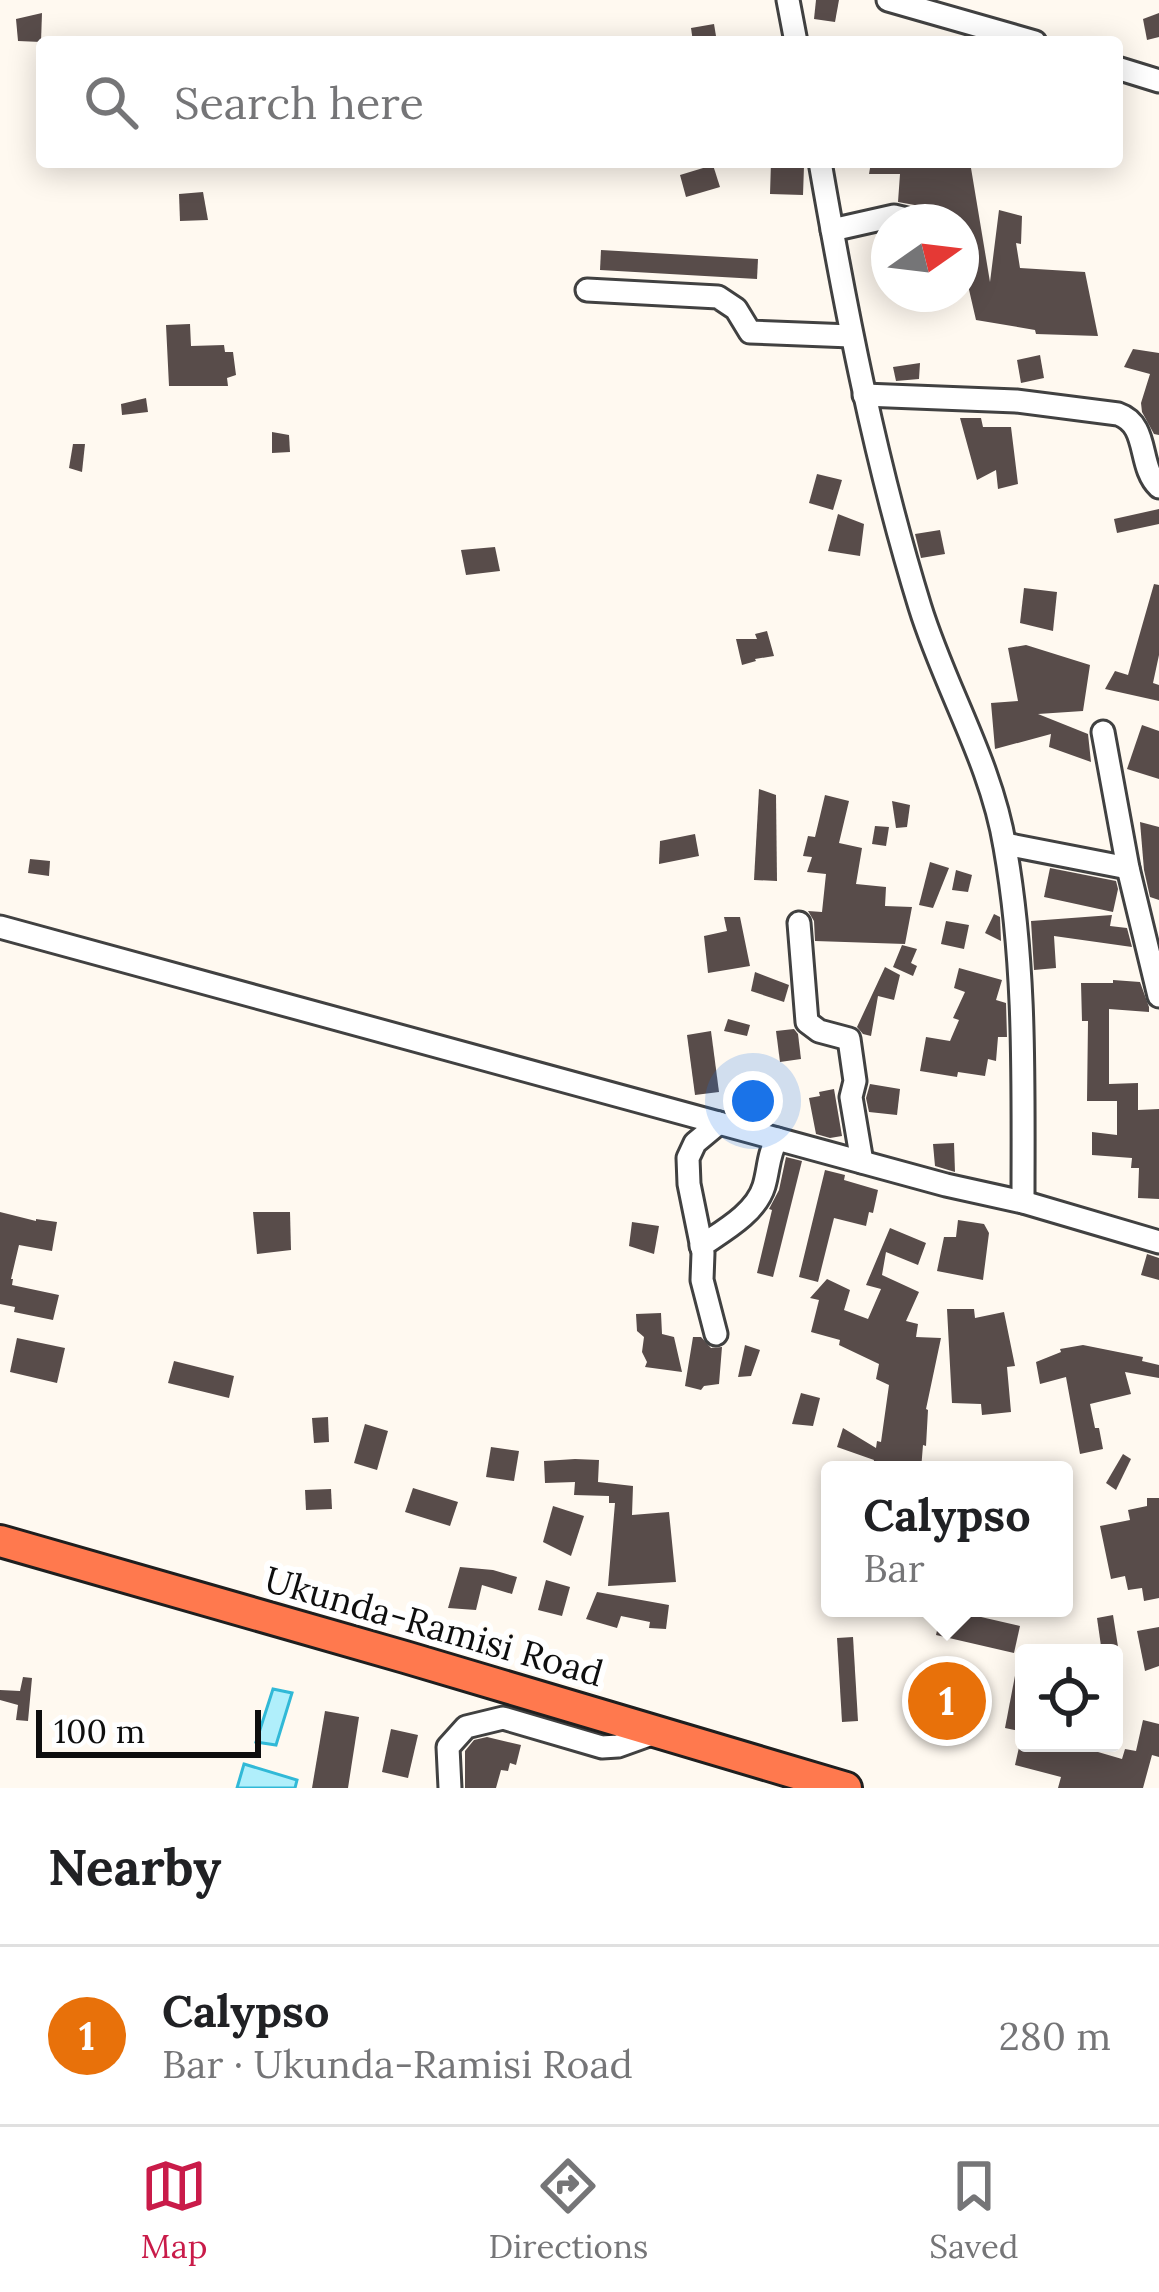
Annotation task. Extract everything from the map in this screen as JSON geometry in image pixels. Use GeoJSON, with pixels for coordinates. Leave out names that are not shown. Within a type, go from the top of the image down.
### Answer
{"type":"FeatureCollection","features":[{"type":"Feature","properties":{"kind":"highway","name":"Ukunda-Ramisi Road"},"geometry":{"type":"LineString","coordinates":[[0,1541],[846,1788]]}},
{"type":"Feature","properties":{"kind":"street"},"geometry":{"type":"LineString","coordinates":[[788,0],[795,36]]}},
{"type":"Feature","properties":{"kind":"street"},"geometry":{"type":"LineString","coordinates":[[888,0],[1014,36]]}},
{"type":"Feature","properties":{"kind":"street"},"geometry":{"type":"LineString","coordinates":[[1123,70],[1159,81]]}},
{"type":"Feature","properties":{"kind":"street"},"geometry":{"type":"LineString","coordinates":[[821,168],[864,395],[921,610],[986,770],[1005,844],[1022,978],[1023,1202]]}},
{"type":"Feature","properties":{"kind":"street"},"geometry":{"type":"LineString","coordinates":[[832,230],[871,221]]}},
{"type":"Feature","properties":{"kind":"street"},"geometry":{"type":"LineString","coordinates":[[587,290],[718,298],[736,309],[750,332],[851,336]]}},
{"type":"Feature","properties":{"kind":"street"},"geometry":{"type":"LineString","coordinates":[[864,395],[1016,401],[1131,418],[1148,471],[1159,487]]}},
{"type":"Feature","properties":{"kind":"street"},"geometry":{"type":"LineString","coordinates":[[1103,732],[1128,868],[1159,995]]}},
{"type":"Feature","properties":{"kind":"street"},"geometry":{"type":"LineString","coordinates":[[1005,844],[1128,868]]}},
{"type":"Feature","properties":{"kind":"street"},"geometry":{"type":"LineString","coordinates":[[799,922],[807,1022],[819,1031],[849,1039],[855,1081],[851,1097],[862,1162]]}},
{"type":"Feature","properties":{"kind":"street"},"geometry":{"type":"LineString","coordinates":[[0,927],[1159,1242]]}},
{"type":"Feature","properties":{"kind":"street"},"geometry":{"type":"LineString","coordinates":[[716,1334],[702,1280],[688,1158],[694,1143],[719,1123]]}},
{"type":"Feature","properties":{"kind":"street"},"geometry":{"type":"LineString","coordinates":[[701,1246],[750,1209],[765,1184],[769,1152],[777,1139]]}},
{"type":"Feature","properties":{"kind":"street"},"geometry":{"type":"LineString","coordinates":[[450,1788],[448,1747],[466,1727],[503,1718],[602,1747],[658,1732]]}},
{"type":"Feature","properties":{"kind":"water"},"geometry":{"type":"Polygon","coordinates":[[[273,1689],[292,1693],[276,1745],[256,1742],[273,1689]]]}},
{"type":"Feature","properties":{"kind":"water"},"geometry":{"type":"Polygon","coordinates":[[[244,1764],[297,1780],[295,1788],[237,1788],[244,1764]]]}},
{"type":"Feature","properties":{"kind":"building"},"geometry":{"type":"Polygon","coordinates":[[[816,0],[839,0],[835,22],[814,19],[816,0]]]}},
{"type":"Feature","properties":{"kind":"building"},"geometry":{"type":"Polygon","coordinates":[[[42,13],[41,36],[36,36],[36,42],[18,41],[16,19],[42,13]]]}},
{"type":"Feature","properties":{"kind":"building"},"geometry":{"type":"Polygon","coordinates":[[[1159,13],[1159,37],[1147,40],[1143,19],[1159,13]]]}},
{"type":"Feature","properties":{"kind":"building"},"geometry":{"type":"Polygon","coordinates":[[[714,24],[716,36],[692,36],[691,28],[714,24]]]}},
{"type":"Feature","properties":{"kind":"building"},"geometry":{"type":"Polygon","coordinates":[[[714,168],[720,187],[686,197],[680,175],[714,168]]]}},
{"type":"Feature","properties":{"kind":"building"},"geometry":{"type":"Polygon","coordinates":[[[771,168],[804,168],[803,195],[770,194],[771,168]]]}},
{"type":"Feature","properties":{"kind":"building"},"geometry":{"type":"Polygon","coordinates":[[[870,168],[971,168],[977,204],[898,202],[900,174],[869,174],[870,168]]]}},
{"type":"Feature","properties":{"kind":"building"},"geometry":{"type":"Polygon","coordinates":[[[203,192],[208,220],[180,221],[179,194],[203,192]]]}},
{"type":"Feature","properties":{"kind":"building"},"geometry":{"type":"Polygon","coordinates":[[[999,210],[1022,216],[1021,244],[1016,243],[1020,268],[1085,272],[1098,336],[1036,334],[1035,330],[976,320],[979,216],[990,282],[999,210]]]}},
{"type":"Feature","properties":{"kind":"building"},"geometry":{"type":"Polygon","coordinates":[[[601,250],[758,259],[757,279],[600,270],[601,250]]]}},
{"type":"Feature","properties":{"kind":"building"},"geometry":{"type":"Polygon","coordinates":[[[190,324],[191,346],[224,345],[225,352],[233,352],[236,375],[227,378],[228,386],[169,386],[166,325],[190,324]]]}},
{"type":"Feature","properties":{"kind":"building"},"geometry":{"type":"Polygon","coordinates":[[[1133,349],[1159,353],[1159,435],[1142,412],[1150,374],[1124,367],[1133,349]]]}},
{"type":"Feature","properties":{"kind":"building"},"geometry":{"type":"Polygon","coordinates":[[[1040,355],[1044,378],[1021,383],[1017,360],[1040,355]]]}},
{"type":"Feature","properties":{"kind":"building"},"geometry":{"type":"Polygon","coordinates":[[[920,363],[919,379],[896,381],[893,367],[920,363]]]}},
{"type":"Feature","properties":{"kind":"building"},"geometry":{"type":"Polygon","coordinates":[[[146,398],[148,412],[122,415],[121,404],[146,398]]]}},
{"type":"Feature","properties":{"kind":"building"},"geometry":{"type":"Polygon","coordinates":[[[960,418],[981,418],[983,427],[1011,427],[1018,484],[998,489],[996,470],[977,480],[960,418]]]}},
{"type":"Feature","properties":{"kind":"building"},"geometry":{"type":"Polygon","coordinates":[[[272,432],[289,435],[290,452],[272,453],[272,432]]]}},
{"type":"Feature","properties":{"kind":"building"},"geometry":{"type":"Polygon","coordinates":[[[73,444],[85,444],[82,472],[69,468],[73,444]]]}},
{"type":"Feature","properties":{"kind":"building"},"geometry":{"type":"Polygon","coordinates":[[[817,474],[842,480],[833,510],[809,503],[817,474]]]}},
{"type":"Feature","properties":{"kind":"building"},"geometry":{"type":"Polygon","coordinates":[[[1159,509],[1159,524],[1117,533],[1114,519],[1159,509]]]}},
{"type":"Feature","properties":{"kind":"building"},"geometry":{"type":"Polygon","coordinates":[[[838,514],[864,524],[860,556],[828,551],[838,514]]]}},
{"type":"Feature","properties":{"kind":"building"},"geometry":{"type":"Polygon","coordinates":[[[940,530],[945,554],[921,558],[915,534],[940,530]]]}},
{"type":"Feature","properties":{"kind":"building"},"geometry":{"type":"Polygon","coordinates":[[[495,547],[500,571],[466,575],[461,550],[495,547]]]}},
{"type":"Feature","properties":{"kind":"building"},"geometry":{"type":"Polygon","coordinates":[[[1154,584],[1159,585],[1159,655],[1153,683],[1159,685],[1159,701],[1105,689],[1115,671],[1128,675],[1154,584]]]}},
{"type":"Feature","properties":{"kind":"building"},"geometry":{"type":"Polygon","coordinates":[[[1024,588],[1057,592],[1053,631],[1020,623],[1024,588]]]}},
{"type":"Feature","properties":{"kind":"building"},"geometry":{"type":"Polygon","coordinates":[[[767,631],[774,656],[742,665],[736,639],[757,639],[755,634],[767,631]]]}},
{"type":"Feature","properties":{"kind":"building"},"geometry":{"type":"Polygon","coordinates":[[[1026,645],[1090,665],[1083,711],[1038,714],[1088,734],[1091,762],[1049,747],[1051,734],[995,749],[991,703],[1018,701],[1008,648],[1026,645]]]}},
{"type":"Feature","properties":{"kind":"building"},"geometry":{"type":"Polygon","coordinates":[[[1142,725],[1159,731],[1159,779],[1127,769],[1142,725]]]}},
{"type":"Feature","properties":{"kind":"building"},"geometry":{"type":"Polygon","coordinates":[[[759,789],[776,795],[777,881],[754,880],[759,789]]]}},
{"type":"Feature","properties":{"kind":"building"},"geometry":{"type":"Polygon","coordinates":[[[825,795],[849,801],[839,843],[862,848],[856,884],[886,887],[885,906],[912,907],[905,944],[815,941],[808,911],[822,912],[826,874],[807,872],[812,857],[803,856],[808,836],[815,837],[825,795]]]}},
{"type":"Feature","properties":{"kind":"building"},"geometry":{"type":"Polygon","coordinates":[[[892,801],[910,805],[907,827],[896,828],[892,801]]]}},
{"type":"Feature","properties":{"kind":"building"},"geometry":{"type":"Polygon","coordinates":[[[1140,822],[1159,827],[1159,900],[1150,897],[1140,822]]]}},
{"type":"Feature","properties":{"kind":"building"},"geometry":{"type":"Polygon","coordinates":[[[875,826],[889,827],[886,846],[872,844],[875,826]]]}},
{"type":"Feature","properties":{"kind":"building"},"geometry":{"type":"Polygon","coordinates":[[[695,834],[699,856],[659,864],[660,841],[695,834]]]}},
{"type":"Feature","properties":{"kind":"building"},"geometry":{"type":"Polygon","coordinates":[[[30,859],[50,861],[49,876],[28,873],[30,859]]]}},
{"type":"Feature","properties":{"kind":"building"},"geometry":{"type":"Polygon","coordinates":[[[930,862],[949,868],[933,908],[919,905],[930,862]]]}},
{"type":"Feature","properties":{"kind":"building"},"geometry":{"type":"Polygon","coordinates":[[[1050,868],[1116,881],[1113,912],[1044,897],[1050,868]]]}},
{"type":"Feature","properties":{"kind":"building"},"geometry":{"type":"Polygon","coordinates":[[[956,870],[972,875],[968,892],[952,890],[956,870]]]}},
{"type":"Feature","properties":{"kind":"building"},"geometry":{"type":"Polygon","coordinates":[[[994,914],[1000,917],[1001,941],[985,933],[994,914]]]}},
{"type":"Feature","properties":{"kind":"building"},"geometry":{"type":"Polygon","coordinates":[[[1112,915],[1110,926],[1127,928],[1132,947],[1054,936],[1056,968],[1034,970],[1031,921],[1112,915]]]}},
{"type":"Feature","properties":{"kind":"building"},"geometry":{"type":"Polygon","coordinates":[[[724,917],[740,917],[750,966],[708,973],[704,936],[727,931],[724,917]]]}},
{"type":"Feature","properties":{"kind":"building"},"geometry":{"type":"Polygon","coordinates":[[[946,921],[969,925],[964,949],[941,944],[946,921]]]}},
{"type":"Feature","properties":{"kind":"building"},"geometry":{"type":"Polygon","coordinates":[[[902,945],[917,949],[911,963],[917,966],[913,976],[893,967],[902,945]]]}},
{"type":"Feature","properties":{"kind":"building"},"geometry":{"type":"Polygon","coordinates":[[[885,967],[900,975],[894,1000],[878,996],[871,1036],[863,1034],[857,1027],[885,967]]]}},
{"type":"Feature","properties":{"kind":"building"},"geometry":{"type":"Polygon","coordinates":[[[959,968],[1002,980],[996,1000],[1006,1003],[1007,1037],[998,1037],[996,1061],[988,1059],[985,1076],[920,1071],[926,1037],[950,1041],[959,1020],[953,1018],[965,992],[954,988],[959,968]]]}},
{"type":"Feature","properties":{"kind":"building"},"geometry":{"type":"Polygon","coordinates":[[[755,972],[789,985],[784,1002],[751,991],[755,972]]]}},
{"type":"Feature","properties":{"kind":"building"},"geometry":{"type":"Polygon","coordinates":[[[1140,982],[1149,1007],[1149,1012],[1109,1009],[1109,1084],[1138,1083],[1138,1110],[1159,1109],[1159,1199],[1138,1198],[1139,1168],[1131,1168],[1132,1158],[1092,1155],[1092,1132],[1117,1135],[1117,1101],[1087,1101],[1088,1021],[1082,1021],[1081,983],[1140,982]]]}},
{"type":"Feature","properties":{"kind":"building"},"geometry":{"type":"Polygon","coordinates":[[[728,1019],[750,1025],[747,1036],[724,1031],[728,1019]]]}},
{"type":"Feature","properties":{"kind":"building"},"geometry":{"type":"Polygon","coordinates":[[[794,1029],[801,1059],[780,1062],[776,1031],[794,1029]]]}},
{"type":"Feature","properties":{"kind":"building"},"geometry":{"type":"Polygon","coordinates":[[[711,1031],[719,1092],[695,1095],[687,1035],[711,1031]]]}},
{"type":"Feature","properties":{"kind":"building"},"geometry":{"type":"Polygon","coordinates":[[[870,1084],[900,1089],[897,1115],[869,1112],[870,1084]]]}},
{"type":"Feature","properties":{"kind":"building"},"geometry":{"type":"Polygon","coordinates":[[[834,1089],[842,1136],[830,1138],[816,1134],[809,1098],[834,1089]]]}},
{"type":"Feature","properties":{"kind":"building"},"geometry":{"type":"Polygon","coordinates":[[[954,1143],[955,1172],[935,1166],[933,1144],[954,1143]]]}},
{"type":"Feature","properties":{"kind":"building"},"geometry":{"type":"Polygon","coordinates":[[[786,1157],[802,1161],[773,1277],[757,1273],[769,1209],[779,1190],[786,1157]]]}},
{"type":"Feature","properties":{"kind":"building"},"geometry":{"type":"Polygon","coordinates":[[[825,1170],[878,1190],[866,1226],[834,1218],[818,1282],[799,1277],[825,1170]]]}},
{"type":"Feature","properties":{"kind":"building"},"geometry":{"type":"Polygon","coordinates":[[[0,1212],[57,1222],[52,1251],[19,1245],[11,1279],[12,1285],[59,1295],[53,1320],[14,1312],[15,1307],[0,1304],[0,1212]]]}},
{"type":"Feature","properties":{"kind":"building"},"geometry":{"type":"Polygon","coordinates":[[[253,1212],[290,1212],[291,1250],[257,1254],[253,1212]]]}},
{"type":"Feature","properties":{"kind":"building"},"geometry":{"type":"Polygon","coordinates":[[[958,1220],[984,1224],[989,1233],[983,1280],[937,1271],[944,1237],[956,1237],[958,1220]]]}},
{"type":"Feature","properties":{"kind":"building"},"geometry":{"type":"Polygon","coordinates":[[[632,1222],[659,1226],[654,1254],[629,1246],[632,1222]]]}},
{"type":"Feature","properties":{"kind":"building"},"geometry":{"type":"Polygon","coordinates":[[[890,1228],[926,1243],[918,1265],[886,1252],[882,1275],[919,1292],[906,1321],[918,1324],[916,1337],[941,1338],[926,1409],[922,1461],[874,1461],[837,1447],[843,1428],[876,1448],[877,1441],[881,1442],[889,1385],[876,1379],[879,1364],[839,1345],[840,1340],[811,1332],[819,1300],[810,1298],[827,1279],[850,1290],[844,1310],[868,1319],[881,1289],[866,1285],[890,1228]]]}},
{"type":"Feature","properties":{"kind":"building"},"geometry":{"type":"Polygon","coordinates":[[[1147,1254],[1159,1258],[1159,1280],[1141,1275],[1147,1254]]]}},
{"type":"Feature","properties":{"kind":"building"},"geometry":{"type":"Polygon","coordinates":[[[947,1309],[974,1309],[975,1318],[1004,1312],[1015,1366],[1007,1367],[1011,1412],[982,1415],[981,1404],[952,1403],[947,1309]]]}},
{"type":"Feature","properties":{"kind":"building"},"geometry":{"type":"Polygon","coordinates":[[[661,1313],[662,1334],[674,1337],[682,1372],[645,1367],[644,1337],[637,1331],[636,1314],[661,1313]]]}},
{"type":"Feature","properties":{"kind":"building"},"geometry":{"type":"Polygon","coordinates":[[[693,1337],[701,1337],[711,1348],[722,1347],[719,1384],[701,1390],[685,1386],[693,1337]]]}},
{"type":"Feature","properties":{"kind":"building"},"geometry":{"type":"Polygon","coordinates":[[[17,1338],[65,1348],[57,1383],[10,1372],[17,1338]]]}},
{"type":"Feature","properties":{"kind":"building"},"geometry":{"type":"Polygon","coordinates":[[[745,1345],[760,1350],[751,1376],[738,1377],[745,1345]]]}},
{"type":"Feature","properties":{"kind":"building"},"geometry":{"type":"Polygon","coordinates":[[[1083,1345],[1143,1357],[1142,1361],[1159,1365],[1159,1378],[1125,1372],[1131,1394],[1090,1404],[1103,1449],[1080,1454],[1066,1377],[1040,1384],[1036,1362],[1060,1349],[1083,1345]]]}},
{"type":"Feature","properties":{"kind":"building"},"geometry":{"type":"Polygon","coordinates":[[[174,1361],[234,1376],[229,1398],[168,1383],[174,1361]]]}},
{"type":"Feature","properties":{"kind":"building"},"geometry":{"type":"Polygon","coordinates":[[[801,1393],[820,1398],[813,1426],[792,1424],[801,1393]]]}},
{"type":"Feature","properties":{"kind":"building"},"geometry":{"type":"Polygon","coordinates":[[[328,1417],[329,1442],[314,1443],[312,1418],[328,1417]]]}},
{"type":"Feature","properties":{"kind":"building"},"geometry":{"type":"Polygon","coordinates":[[[365,1424],[388,1431],[377,1470],[354,1463],[365,1424]]]}},
{"type":"Feature","properties":{"kind":"building"},"geometry":{"type":"Polygon","coordinates":[[[491,1447],[519,1451],[514,1481],[486,1477],[491,1447]]]}},
{"type":"Feature","properties":{"kind":"building"},"geometry":{"type":"Polygon","coordinates":[[[1123,1454],[1131,1459],[1116,1490],[1106,1483],[1123,1454]]]}},
{"type":"Feature","properties":{"kind":"building"},"geometry":{"type":"Polygon","coordinates":[[[599,1460],[598,1482],[633,1486],[632,1515],[669,1512],[676,1582],[608,1586],[615,1503],[609,1503],[609,1496],[574,1495],[575,1482],[545,1483],[544,1461],[599,1460]]]}},
{"type":"Feature","properties":{"kind":"building"},"geometry":{"type":"Polygon","coordinates":[[[413,1488],[458,1502],[450,1526],[405,1512],[413,1488]]]}},
{"type":"Feature","properties":{"kind":"building"},"geometry":{"type":"Polygon","coordinates":[[[331,1489],[332,1509],[306,1510],[305,1490],[331,1489]]]}},
{"type":"Feature","properties":{"kind":"building"},"geometry":{"type":"Polygon","coordinates":[[[1147,1498],[1159,1498],[1159,1598],[1144,1601],[1142,1588],[1128,1590],[1125,1576],[1111,1579],[1100,1526],[1130,1520],[1128,1510],[1147,1506],[1147,1498]]]}},
{"type":"Feature","properties":{"kind":"building"},"geometry":{"type":"Polygon","coordinates":[[[553,1506],[584,1516],[571,1556],[543,1542],[553,1506]]]}},
{"type":"Feature","properties":{"kind":"building"},"geometry":{"type":"Polygon","coordinates":[[[460,1567],[517,1577],[512,1594],[482,1585],[476,1610],[448,1608],[460,1567]]]}},
{"type":"Feature","properties":{"kind":"building"},"geometry":{"type":"Polygon","coordinates":[[[546,1580],[570,1587],[562,1616],[538,1610],[546,1580]]]}},
{"type":"Feature","properties":{"kind":"building"},"geometry":{"type":"Polygon","coordinates":[[[597,1592],[669,1605],[666,1629],[649,1628],[650,1622],[621,1616],[617,1628],[586,1619],[597,1592]]]}},
{"type":"Feature","properties":{"kind":"building"},"geometry":{"type":"Polygon","coordinates":[[[1113,1615],[1118,1644],[1101,1644],[1097,1618],[1113,1615]]]}},
{"type":"Feature","properties":{"kind":"building"},"geometry":{"type":"Polygon","coordinates":[[[940,1617],[981,1617],[1020,1626],[1014,1653],[936,1635],[940,1617]]]}},
{"type":"Feature","properties":{"kind":"building"},"geometry":{"type":"Polygon","coordinates":[[[1159,1627],[1159,1666],[1145,1671],[1137,1631],[1159,1627]]]}},
{"type":"Feature","properties":{"kind":"building"},"geometry":{"type":"Polygon","coordinates":[[[853,1637],[858,1721],[842,1722],[837,1638],[853,1637]]]}},
{"type":"Feature","properties":{"kind":"building"},"geometry":{"type":"Polygon","coordinates":[[[1015,1676],[1015,1730],[1005,1728],[1015,1676]]]}},
{"type":"Feature","properties":{"kind":"building"},"geometry":{"type":"Polygon","coordinates":[[[23,1677],[32,1678],[28,1721],[16,1720],[18,1705],[0,1700],[0,1690],[20,1691],[23,1677]]]}},
{"type":"Feature","properties":{"kind":"building"},"geometry":{"type":"Polygon","coordinates":[[[325,1711],[359,1717],[348,1788],[312,1788],[325,1711]]]}},
{"type":"Feature","properties":{"kind":"building"},"geometry":{"type":"Polygon","coordinates":[[[1143,1720],[1159,1724],[1159,1757],[1152,1755],[1143,1788],[1058,1788],[1061,1777],[1015,1765],[1018,1752],[1098,1752],[1122,1759],[1125,1749],[1136,1751],[1143,1720]]]}},
{"type":"Feature","properties":{"kind":"building"},"geometry":{"type":"Polygon","coordinates":[[[391,1729],[418,1735],[408,1778],[382,1772],[391,1729]]]}},
{"type":"Feature","properties":{"kind":"building"},"geometry":{"type":"Polygon","coordinates":[[[487,1737],[521,1745],[516,1765],[510,1763],[508,1771],[501,1770],[496,1788],[465,1788],[465,1751],[474,1740],[487,1737]]]}},
{"type":"Feature","properties":{"kind":"place","name":"Calypso"},"geometry":{"type":"Point","coordinates":[947,1701]}}]}
